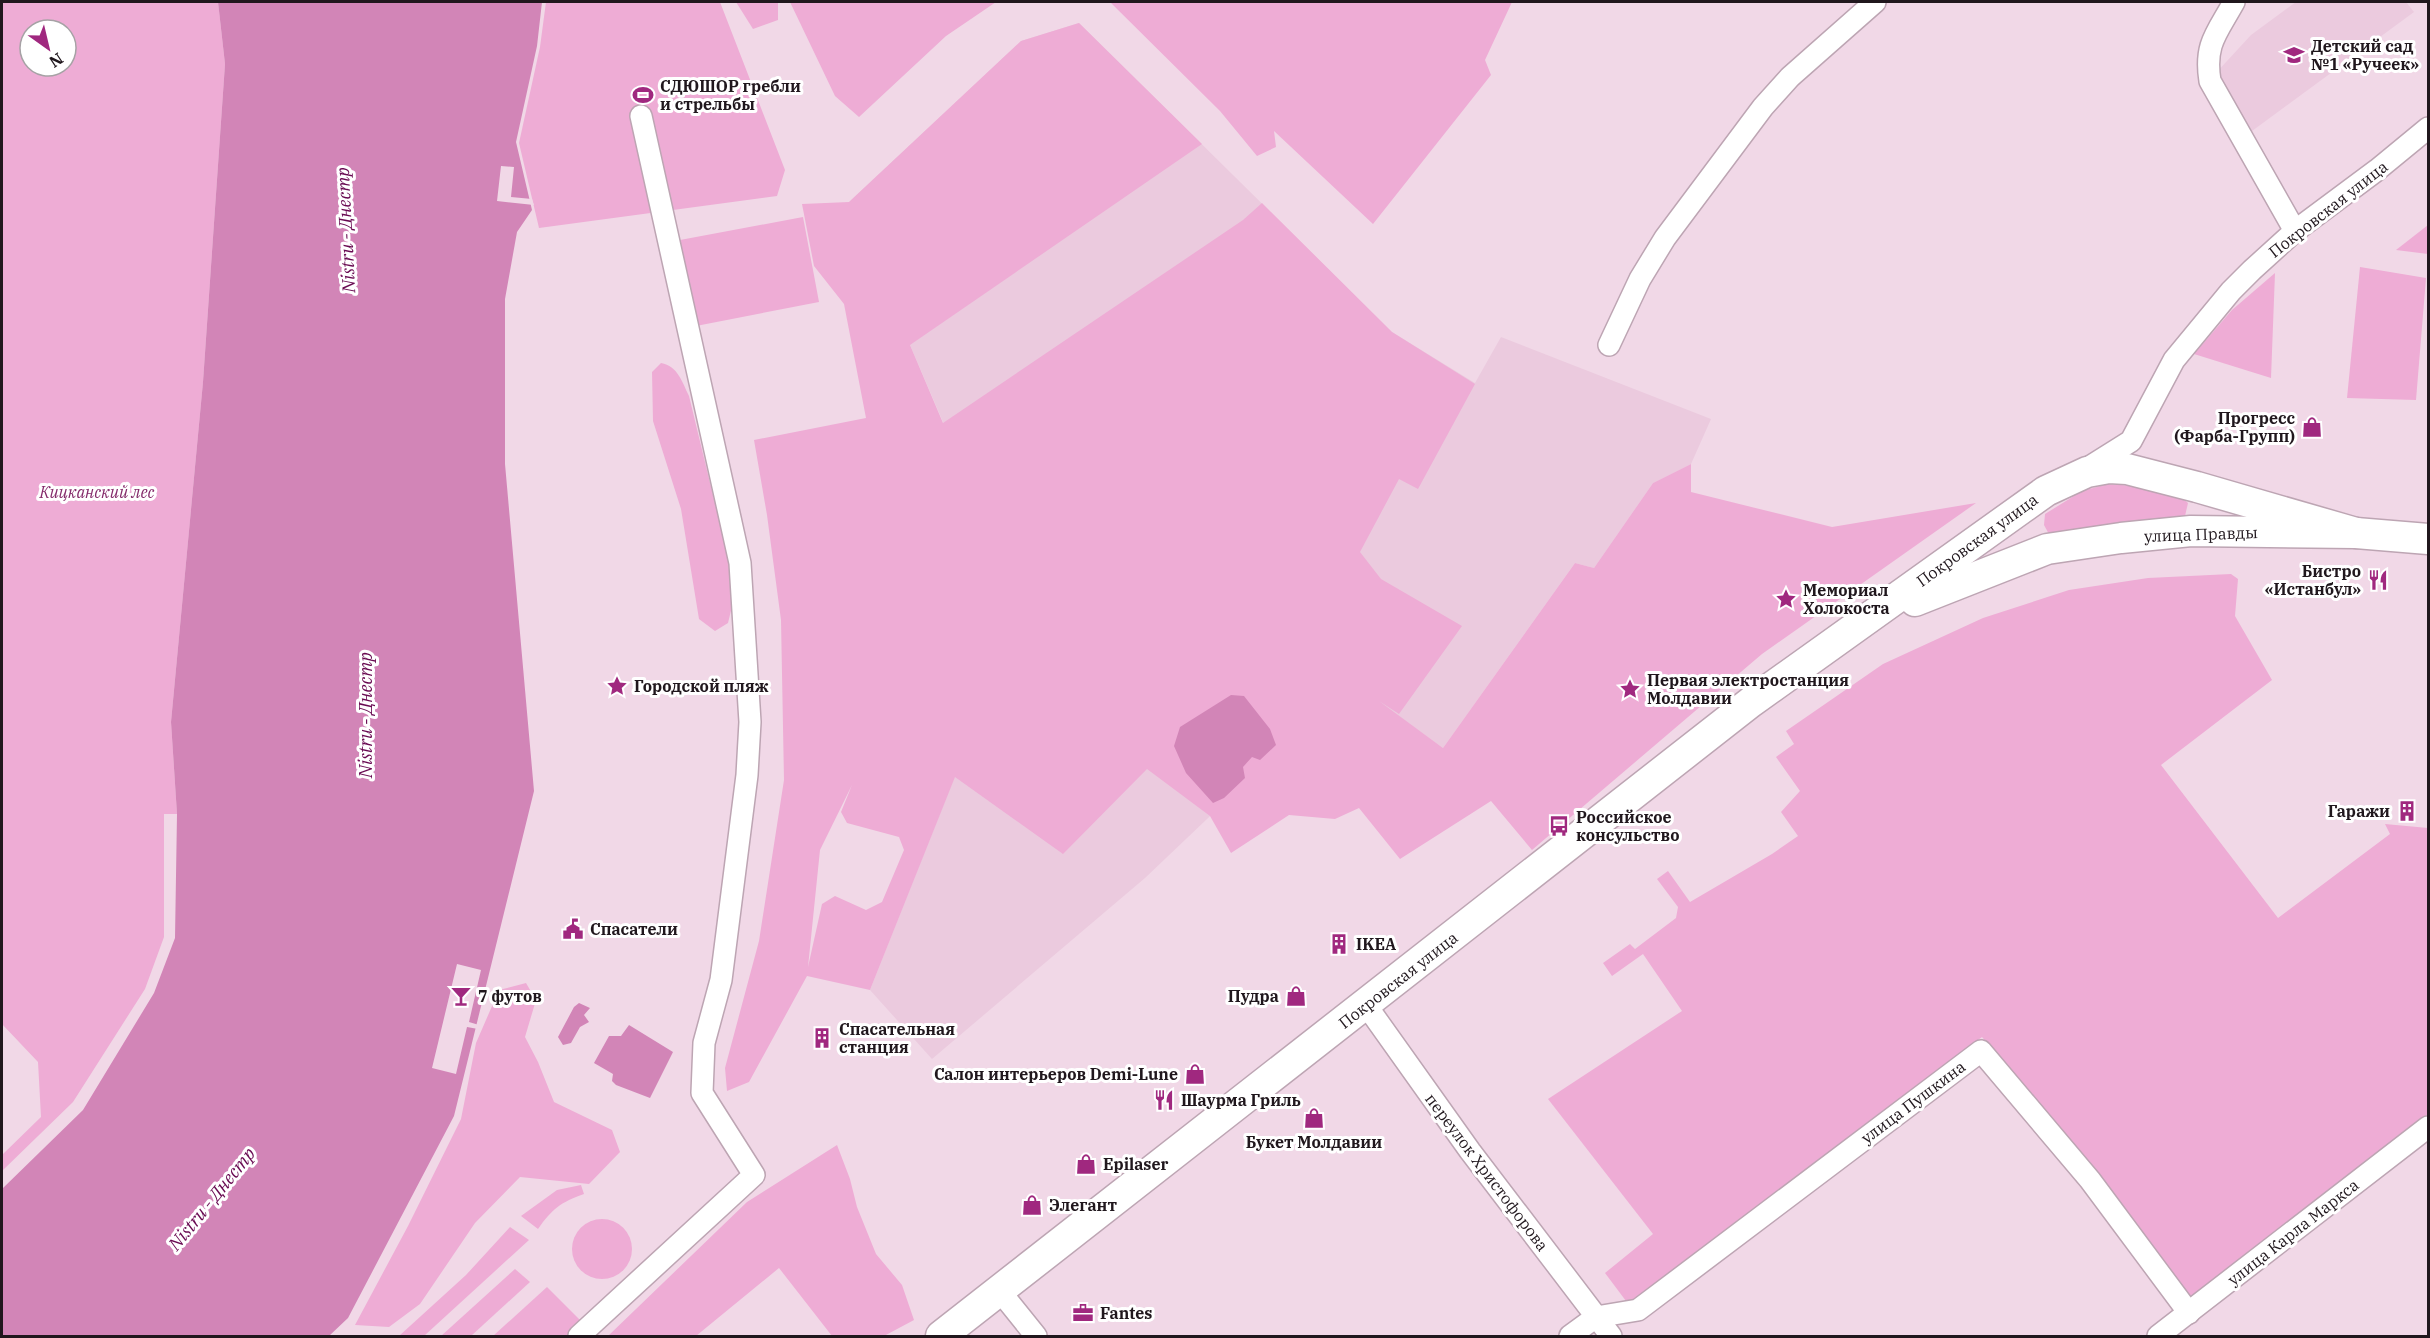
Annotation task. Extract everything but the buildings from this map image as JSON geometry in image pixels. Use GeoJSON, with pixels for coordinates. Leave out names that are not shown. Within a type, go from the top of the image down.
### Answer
{"type":"FeatureCollection","features":[{"type":"Feature","properties":{"kind":"main road","name":"улица Правды"},"geometry":{"type":"LineString","coordinates":[[2067,480],[2087,472],[2109,468],[2145,473],[2356,533]]}},
{"type":"Feature","properties":{"kind":"main road","name":"Покровская улица"},"geometry":{"type":"LineString","coordinates":[[941,1336],[1751,702],[2027,505],[2067,480]]}},
{"type":"Feature","properties":{"kind":"main road"},"geometry":{"type":"LineString","coordinates":[[2192,531],[2203,518],[2205,504],[2197,487]]}},
{"type":"Feature","properties":{"kind":"main road"},"geometry":{"type":"LineString","coordinates":[[2027,505],[2025,519],[2030,532],[2047,549]]}},
{"type":"Feature","properties":{"kind":"main road","name":"улица Правды"},"geometry":{"type":"LineString","coordinates":[[2047,549],[2192,531],[2356,533],[2428,539]]}},
{"type":"Feature","properties":{"kind":"main road","name":"Покровская улица"},"geometry":{"type":"LineString","coordinates":[[1857,626],[1951,585],[2047,549]]}},
{"type":"Feature","properties":{"kind":"street"},"geometry":{"type":"LineString","coordinates":[[1609,345],[1640,279],[1665,238],[1763,107],[1790,77],[1875,2]]}},
{"type":"Feature","properties":{"kind":"street"},"geometry":{"type":"LineString","coordinates":[[2234,2],[2209,47],[2206,60],[2210,81],[2295,231]]}},
{"type":"Feature","properties":{"kind":"street"},"geometry":{"type":"LineString","coordinates":[[579,1336],[753,1175],[702,1093],[704,1043],[721,980],[747,776],[750,722],[740,563],[641,116]]}},
{"type":"Feature","properties":{"kind":"street","name":"Покровская улица"},"geometry":{"type":"LineString","coordinates":[[2067,480],[2131,441],[2174,360],[2231,291],[2295,231],[2377,170],[2428,128]]}},
{"type":"Feature","properties":{"kind":"street"},"geometry":{"type":"LineString","coordinates":[[2131,441],[2132,453],[2145,473]]}},
{"type":"Feature","properties":{"kind":"street","name":"переулок Христофорова"},"geometry":{"type":"LineString","coordinates":[[1366,1005],[1470,1151],[1611,1336]]}},
{"type":"Feature","properties":{"kind":"street","name":"улица Пушкина"},"geometry":{"type":"LineString","coordinates":[[1570,1336],[1596,1317],[1638,1310],[1981,1051],[2090,1180],[2189,1313]]}},
{"type":"Feature","properties":{"kind":"street","name":"улица Карла Маркса"},"geometry":{"type":"LineString","coordinates":[[2158,1336],[2428,1127]]}},
{"type":"Feature","properties":{"kind":"street"},"geometry":{"type":"LineString","coordinates":[[999,1290],[1036,1336]]}},
{"type":"Feature","properties":{"kind":"shaded area","name":"Детский сад №1 «Ручеек»"},"geometry":{"type":"Polygon","coordinates":[[[2296,2],[2406,2],[2414,12],[2252,131],[2215,74],[2251,35],[2296,2]]]}},
{"type":"Feature","properties":{"kind":"shaded area"},"geometry":{"type":"Polygon","coordinates":[[[1079,23],[1392,332],[1475,383],[1501,337],[1711,419],[1691,464],[1653,483],[1594,568],[1575,563],[1443,748],[1351,682],[1145,878],[932,1059],[870,990],[1022,607],[849,202],[1021,41],[1079,23]]]}},
{"type":"Feature","properties":{"kind":"green space","name":"Кицканский лес"},"geometry":{"type":"Polygon","coordinates":[[[2,2],[218,2],[225,64],[203,382],[171,722],[177,814],[164,814],[164,937],[145,989],[73,1102],[2,1171],[2,1155],[41,1117],[38,1062],[2,1024],[2,2]]]}},
{"type":"Feature","properties":{"kind":"green space","name":"СДЮШОР гребли и стрельбы"},"geometry":{"type":"Polygon","coordinates":[[[546,2],[720,2],[785,170],[777,196],[539,228],[519,143],[540,47],[546,2]]]}},
{"type":"Feature","properties":{"kind":"green space"},"geometry":{"type":"Polygon","coordinates":[[[736,2],[778,2],[778,20],[753,29],[736,2]]]}},
{"type":"Feature","properties":{"kind":"green space"},"geometry":{"type":"Polygon","coordinates":[[[790,2],[996,2],[946,36],[859,117],[835,96],[790,2]]]}},
{"type":"Feature","properties":{"kind":"green space"},"geometry":{"type":"Polygon","coordinates":[[[1110,2],[1512,2],[1485,60],[1491,75],[1373,224],[1274,131],[1276,147],[1257,156],[1220,111],[1110,2]]]}},
{"type":"Feature","properties":{"kind":"green space"},"geometry":{"type":"Polygon","coordinates":[[[1079,23],[1202,144],[910,345],[943,423],[1243,220],[1262,203],[1392,332],[1475,384],[1418,489],[1399,479],[1360,552],[1381,579],[1462,626],[1399,714],[1379,701],[1443,748],[1575,563],[1594,568],[1653,483],[1691,464],[1691,492],[1832,527],[1976,503],[1762,654],[1532,850],[1491,801],[1400,859],[1359,808],[1335,819],[1289,815],[1231,853],[1210,816],[1147,769],[1063,854],[955,777],[870,990],[807,976],[749,1082],[727,1091],[725,1068],[759,941],[784,780],[781,620],[754,440],[866,418],[844,304],[814,266],[802,204],[849,202],[1021,41],[1079,23]],[[852,785],[820,850],[808,967],[822,904],[835,896],[866,910],[882,902],[904,850],[899,837],[847,823],[841,812],[852,785]]]}},
{"type":"Feature","properties":{"kind":"green space"},"geometry":{"type":"Polygon","coordinates":[[[803,217],[819,302],[696,326],[680,240],[803,217]]]}},
{"type":"Feature","properties":{"kind":"green space"},"geometry":{"type":"Polygon","coordinates":[[[2428,225],[2428,254],[2396,250],[2428,225]]]}},
{"type":"Feature","properties":{"kind":"green space"},"geometry":{"type":"Polygon","coordinates":[[[2360,267],[2426,278],[2416,400],[2347,398],[2360,267]]]}},
{"type":"Feature","properties":{"kind":"green space"},"geometry":{"type":"Polygon","coordinates":[[[2275,273],[2271,378],[2194,354],[2232,310],[2275,273]]]}},
{"type":"Feature","properties":{"kind":"green space"},"geometry":{"type":"Polygon","coordinates":[[[661,363],[672,367],[682,380],[689,396],[736,590],[728,623],[715,631],[699,619],[681,509],[653,421],[652,372],[661,363]]]}},
{"type":"Feature","properties":{"kind":"green space"},"geometry":{"type":"Polygon","coordinates":[[[2108,484],[2134,486],[2182,498],[2188,503],[2185,516],[2180,520],[2050,536],[2044,525],[2045,514],[2082,491],[2108,484]]]}},
{"type":"Feature","properties":{"kind":"green space"},"geometry":{"type":"Polygon","coordinates":[[[2231,574],[2238,579],[2235,616],[2272,680],[2161,765],[2278,918],[2390,834],[2385,824],[2428,828],[2428,1114],[2191,1297],[2098,1172],[1982,1037],[1629,1305],[1605,1273],[1653,1234],[1548,1099],[1682,1011],[1643,954],[1612,976],[1603,963],[1630,944],[1635,949],[1676,918],[1678,907],[1657,879],[1668,871],[1690,902],[1772,854],[1798,836],[1781,812],[1800,791],[1776,757],[1794,744],[1786,731],[1883,664],[1983,618],[2069,590],[2148,578],[2231,574]]]}},
{"type":"Feature","properties":{"kind":"green space"},"geometry":{"type":"Polygon","coordinates":[[[526,983],[536,1000],[525,1037],[554,1102],[612,1130],[620,1152],[589,1184],[520,1177],[475,1223],[420,1304],[389,1327],[355,1325],[408,1226],[461,1119],[476,1043],[499,990],[526,983]]]}},
{"type":"Feature","properties":{"kind":"green space"},"geometry":{"type":"Polygon","coordinates":[[[837,1145],[850,1179],[857,1207],[876,1254],[902,1285],[914,1320],[884,1336],[832,1336],[779,1268],[696,1336],[608,1336],[747,1202],[837,1145]]]}},
{"type":"Feature","properties":{"kind":"green space"},"geometry":{"type":"Polygon","coordinates":[[[581,1185],[584,1194],[558,1207],[538,1229],[521,1216],[557,1190],[581,1185]]]}},
{"type":"Feature","properties":{"kind":"green space"},"geometry":{"type":"Polygon","coordinates":[[[602,1219],[619,1224],[627,1232],[632,1249],[627,1266],[619,1274],[602,1279],[585,1274],[577,1266],[572,1249],[577,1232],[585,1224],[602,1219]]]}},
{"type":"Feature","properties":{"kind":"green space"},"geometry":{"type":"Polygon","coordinates":[[[510,1227],[529,1240],[424,1336],[399,1336],[466,1275],[510,1227]]]}},
{"type":"Feature","properties":{"kind":"green space"},"geometry":{"type":"Polygon","coordinates":[[[515,1269],[530,1282],[471,1336],[441,1336],[515,1269]]]}},
{"type":"Feature","properties":{"kind":"green space"},"geometry":{"type":"Polygon","coordinates":[[[547,1287],[582,1322],[567,1336],[493,1336],[547,1287]]]}},
{"type":"Feature","properties":{"kind":"water","name":"Nistru - Днестр"},"geometry":{"type":"Polygon","coordinates":[[[218,2],[542,2],[537,46],[516,142],[532,210],[517,232],[505,299],[505,464],[534,791],[454,1116],[348,1318],[329,1336],[2,1336],[2,1189],[83,1110],[154,993],[175,938],[177,814],[171,722],[203,382],[225,64],[218,2]]]}},
{"type":"Feature","properties":{"kind":"water"},"geometry":{"type":"Polygon","coordinates":[[[1231,695],[1244,696],[1270,729],[1276,745],[1260,760],[1252,757],[1243,767],[1245,778],[1224,798],[1213,803],[1186,773],[1174,746],[1180,727],[1231,695]]]}},
{"type":"Feature","properties":{"kind":"water"},"geometry":{"type":"Polygon","coordinates":[[[579,1003],[590,1008],[584,1015],[589,1022],[580,1027],[571,1043],[563,1045],[558,1037],[574,1007],[579,1003]]]}},
{"type":"Feature","properties":{"kind":"water"},"geometry":{"type":"Polygon","coordinates":[[[629,1025],[673,1052],[650,1098],[616,1085],[612,1081],[613,1074],[594,1063],[609,1036],[621,1036],[629,1025]]]}},
{"type":"Feature","properties":{"kind":"pier"},"geometry":{"type":"Polygon","coordinates":[[[501,166],[514,167],[511,197],[532,199],[534,205],[497,201],[501,166]]]}},
{"type":"Feature","properties":{"kind":"pier"},"geometry":{"type":"Polygon","coordinates":[[[457,964],[481,970],[469,1022],[479,1025],[478,1029],[467,1027],[456,1074],[432,1068],[457,964]]]}},
{"type":"Feature","properties":{"kind":"place","name":"Детский сад №1 «Ручеек»"},"geometry":{"type":"Point","coordinates":[2294,55]}},
{"type":"Feature","properties":{"kind":"place","name":"СДЮШОР гребли и стрельбы"},"geometry":{"type":"Point","coordinates":[643,95]}},
{"type":"Feature","properties":{"kind":"place","name":"Прогресс (Фарба-Групп)"},"geometry":{"type":"Point","coordinates":[2312,427]}},
{"type":"Feature","properties":{"kind":"place","name":"Бистро «Истанбул»"},"geometry":{"type":"Point","coordinates":[2378,580]}},
{"type":"Feature","properties":{"kind":"place","name":"Мемориал Холокоста"},"geometry":{"type":"Point","coordinates":[1786,599]}},
{"type":"Feature","properties":{"kind":"place","name":"Городской пляж"},"geometry":{"type":"Point","coordinates":[617,686]}},
{"type":"Feature","properties":{"kind":"place","name":"Первая электростанция Молдавии"},"geometry":{"type":"Point","coordinates":[1630,689]}},
{"type":"Feature","properties":{"kind":"place","name":"Гаражи"},"geometry":{"type":"Point","coordinates":[2407,811]}},
{"type":"Feature","properties":{"kind":"place","name":"Российское консульство"},"geometry":{"type":"Point","coordinates":[1559,826]}},
{"type":"Feature","properties":{"kind":"place","name":"Спасатели"},"geometry":{"type":"Point","coordinates":[573,929]}},
{"type":"Feature","properties":{"kind":"place","name":"IKEA"},"geometry":{"type":"Point","coordinates":[1339,944]}},
{"type":"Feature","properties":{"kind":"place","name":"7 футов"},"geometry":{"type":"Point","coordinates":[461,996]}},
{"type":"Feature","properties":{"kind":"place","name":"Пудра"},"geometry":{"type":"Point","coordinates":[1296,996]}},
{"type":"Feature","properties":{"kind":"place","name":"Спасательная станция"},"geometry":{"type":"Point","coordinates":[822,1038]}},
{"type":"Feature","properties":{"kind":"place","name":"Салон интерьеров Demi-Lune"},"geometry":{"type":"Point","coordinates":[1195,1074]}},
{"type":"Feature","properties":{"kind":"place","name":"Шаурма Гриль"},"geometry":{"type":"Point","coordinates":[1164,1100]}},
{"type":"Feature","properties":{"kind":"place","name":"Букет Молдавии"},"geometry":{"type":"Point","coordinates":[1314,1118]}},
{"type":"Feature","properties":{"kind":"place","name":"Epilaser"},"geometry":{"type":"Point","coordinates":[1086,1164]}},
{"type":"Feature","properties":{"kind":"place","name":"Элегант"},"geometry":{"type":"Point","coordinates":[1032,1205]}},
{"type":"Feature","properties":{"kind":"place","name":"Fantes"},"geometry":{"type":"Point","coordinates":[1083,1313]}}]}
